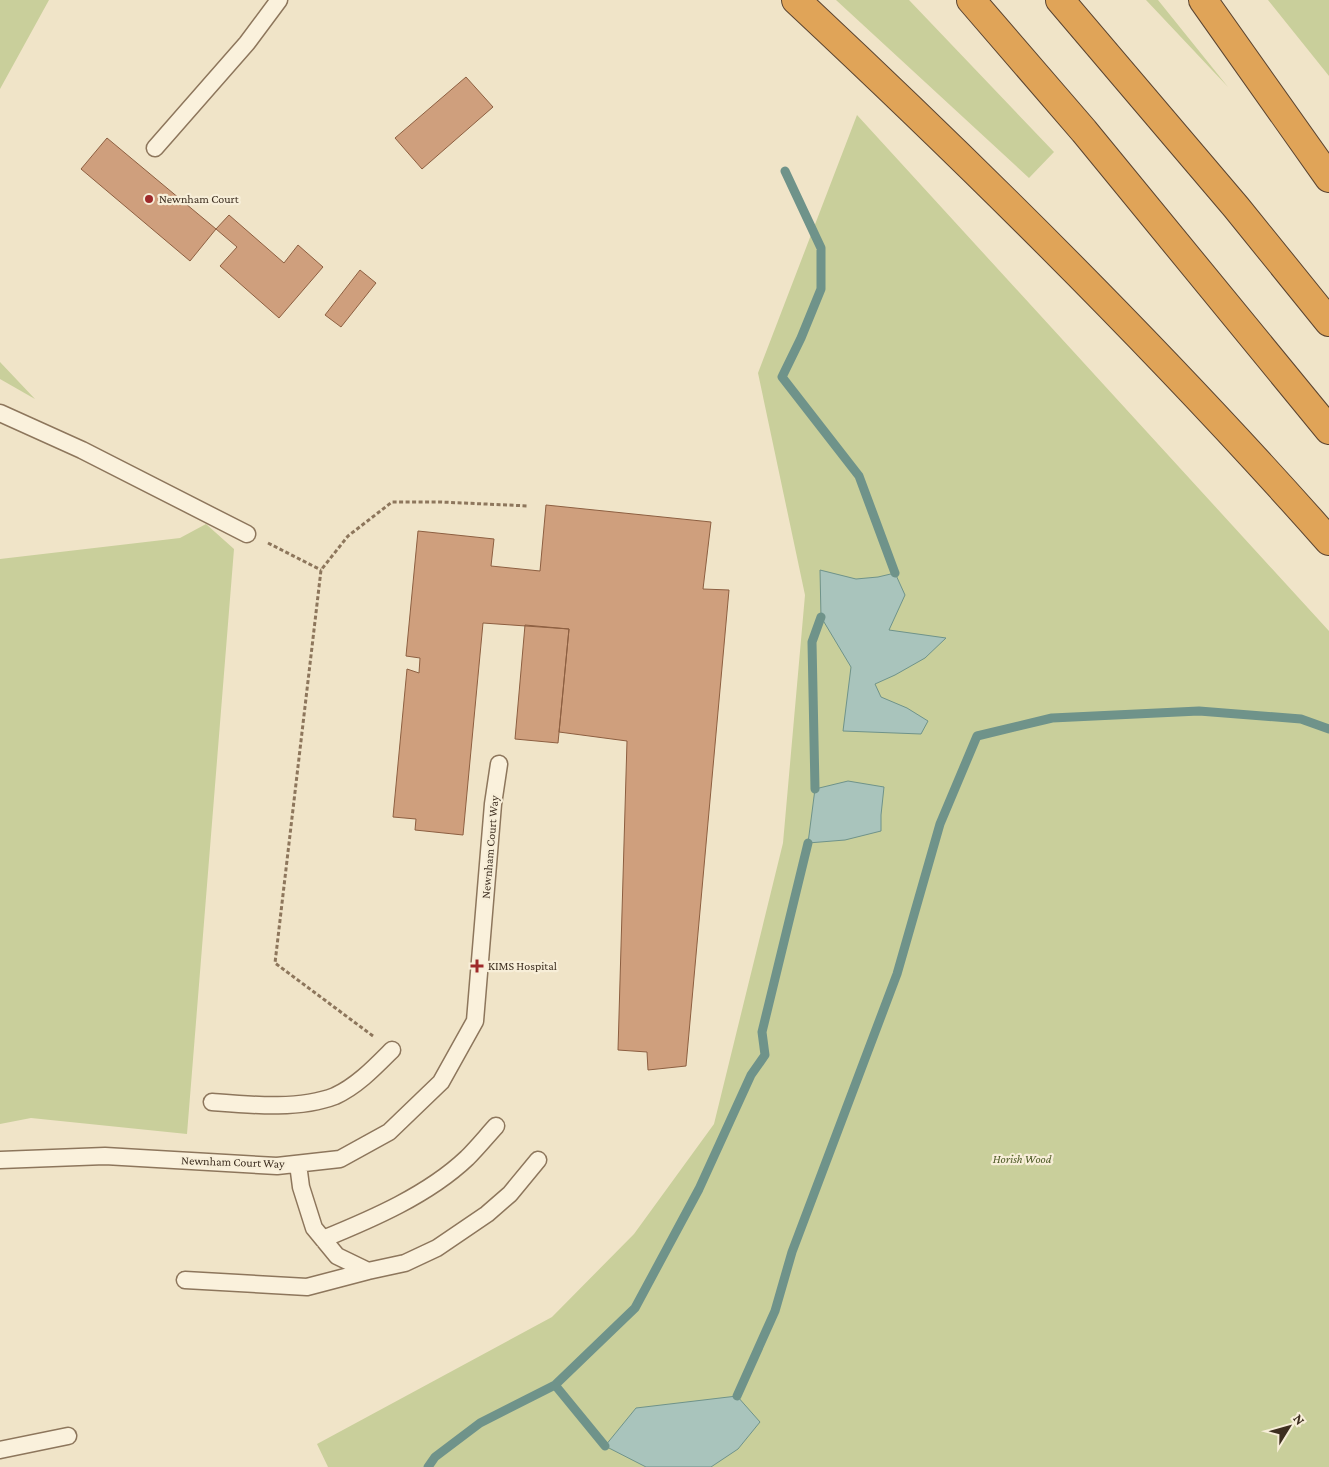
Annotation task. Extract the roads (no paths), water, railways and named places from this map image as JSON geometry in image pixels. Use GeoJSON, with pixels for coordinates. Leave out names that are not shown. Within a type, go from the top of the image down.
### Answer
{"type":"FeatureCollection","features":[{"type":"Feature","properties":{"kind":"highway"},"geometry":{"type":"LineString","coordinates":[[796,0],[1047,241],[1196,395],[1329,541]]}},
{"type":"Feature","properties":{"kind":"highway"},"geometry":{"type":"LineString","coordinates":[[971,0],[1084,131],[1329,430]]}},
{"type":"Feature","properties":{"kind":"highway"},"geometry":{"type":"LineString","coordinates":[[1060,0],[1210,177],[1329,322]]}},
{"type":"Feature","properties":{"kind":"highway"},"geometry":{"type":"LineString","coordinates":[[1203,0],[1329,178]]}},
{"type":"Feature","properties":{"kind":"lane"},"geometry":{"type":"LineString","coordinates":[[155,148],[247,43],[279,0]]}},
{"type":"Feature","properties":{"kind":"lane"},"geometry":{"type":"LineString","coordinates":[[0,413],[82,450],[247,534]]}},
{"type":"Feature","properties":{"kind":"lane","name":"Newnham Court Way"},"geometry":{"type":"LineString","coordinates":[[0,1160],[105,1156],[278,1166],[340,1159],[389,1132],[441,1082],[475,1021],[493,804],[499,764]]}},
{"type":"Feature","properties":{"kind":"lane"},"geometry":{"type":"LineString","coordinates":[[212,1102],[249,1105],[302,1104],[335,1096],[366,1076],[392,1050]]}},
{"type":"Feature","properties":{"kind":"lane"},"geometry":{"type":"LineString","coordinates":[[323,1239],[366,1222],[414,1196],[443,1177],[466,1158],[496,1126]]}},
{"type":"Feature","properties":{"kind":"lane"},"geometry":{"type":"LineString","coordinates":[[186,1280],[307,1287],[405,1263],[437,1248],[487,1214],[504,1199],[538,1160]]}},
{"type":"Feature","properties":{"kind":"lane"},"geometry":{"type":"LineString","coordinates":[[298,1164],[301,1188],[314,1228],[336,1256],[368,1271]]}},
{"type":"Feature","properties":{"kind":"lane"},"geometry":{"type":"LineString","coordinates":[[0,1450],[68,1436]]}},
{"type":"Feature","properties":{"kind":"water"},"geometry":{"type":"Polygon","coordinates":[[[820,570],[856,579],[895,573],[905,595],[889,630],[946,638],[925,658],[875,684],[881,697],[907,708],[928,721],[921,734],[843,731],[851,667],[821,617],[820,570]]]}},
{"type":"Feature","properties":{"kind":"water"},"geometry":{"type":"Polygon","coordinates":[[[848,781],[884,787],[881,831],[845,840],[808,843],[815,789],[848,781]]]}},
{"type":"Feature","properties":{"kind":"water"},"geometry":{"type":"Polygon","coordinates":[[[737,1396],[760,1422],[738,1449],[711,1467],[646,1467],[605,1446],[636,1408],[737,1396]]]}},
{"type":"Feature","properties":{"kind":"waterway"},"geometry":{"type":"LineString","coordinates":[[785,171],[821,248],[821,289],[801,338],[782,377],[859,476],[895,573]]}},
{"type":"Feature","properties":{"kind":"waterway"},"geometry":{"type":"LineString","coordinates":[[815,789],[812,642],[821,617]]}},
{"type":"Feature","properties":{"kind":"waterway"},"geometry":{"type":"LineString","coordinates":[[737,1396],[775,1311],[792,1252],[897,974],[940,824],[977,736],[1052,718],[1199,711],[1301,719],[1329,729]]}},
{"type":"Feature","properties":{"kind":"waterway"},"geometry":{"type":"LineString","coordinates":[[428,1467],[435,1457],[480,1423],[555,1385],[635,1308],[699,1189],[751,1075],[765,1055],[762,1032],[808,843]]}},
{"type":"Feature","properties":{"kind":"waterway"},"geometry":{"type":"LineString","coordinates":[[555,1385],[605,1446]]}},
{"type":"Feature","properties":{"kind":"place","name":"Newnham Court"},"geometry":{"type":"Point","coordinates":[149,199]}},
{"type":"Feature","properties":{"kind":"place","name":"KIMS Hospital"},"geometry":{"type":"Point","coordinates":[477,966]}},
{"type":"Feature","properties":{"kind":"park label","name":"Horish Wood"},"geometry":{"type":"Point","coordinates":[1022,1159]}}]}
